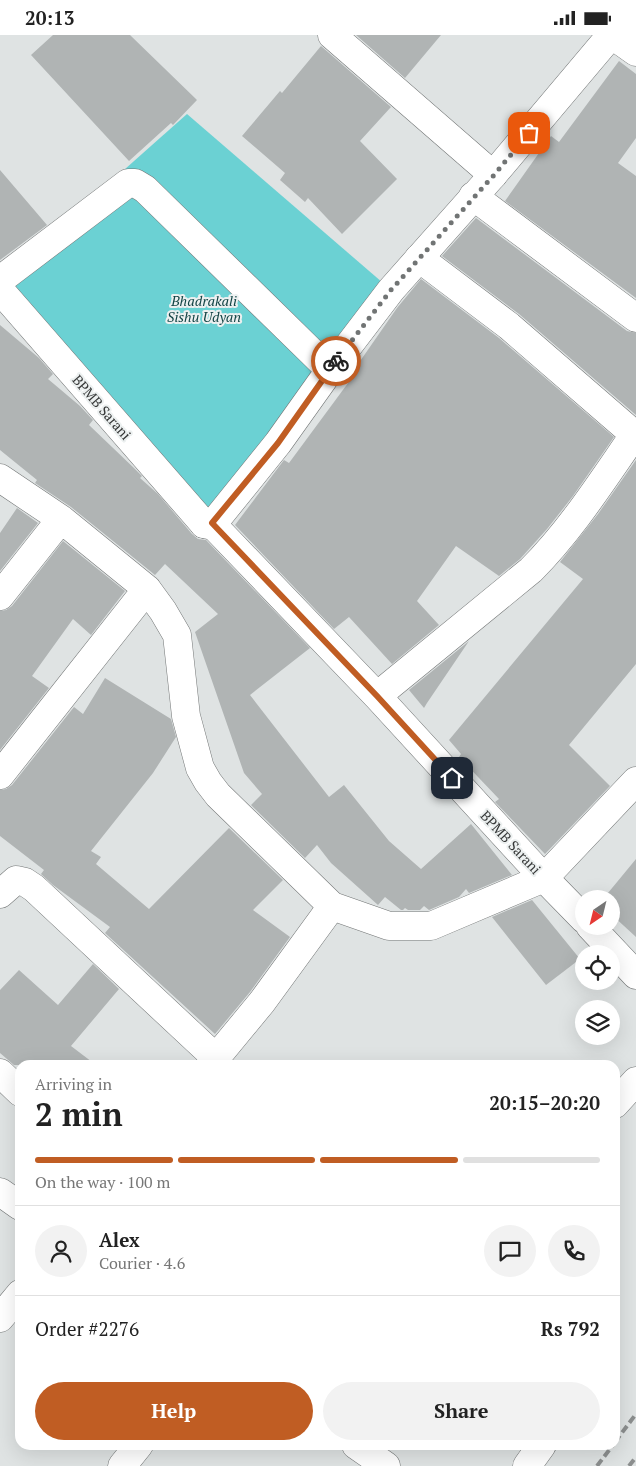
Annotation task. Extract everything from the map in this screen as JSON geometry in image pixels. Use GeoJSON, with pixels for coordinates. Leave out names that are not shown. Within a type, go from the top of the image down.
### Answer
{"type":"FeatureCollection","features":[{"type":"Feature","properties":{"kind":"street"},"geometry":{"type":"LineString","coordinates":[[332,35],[494,175]]}},
{"type":"Feature","properties":{"kind":"street"},"geometry":{"type":"LineString","coordinates":[[208,524],[278,443],[330,370],[391,290],[494,175],[612,35],[636,52]]}},
{"type":"Feature","properties":{"kind":"street"},"geometry":{"type":"LineString","coordinates":[[0,280],[128,183],[135,183],[145,189],[330,370]]}},
{"type":"Feature","properties":{"kind":"street"},"geometry":{"type":"LineString","coordinates":[[474,196],[636,318]]}},
{"type":"Feature","properties":{"kind":"street"},"geometry":{"type":"LineString","coordinates":[[377,696],[531,570],[550,551],[635,436],[509,325],[419,258]]}},
{"type":"Feature","properties":{"kind":"street","name":"BPMB Sarani"},"geometry":{"type":"LineString","coordinates":[[0,290],[208,524],[377,696],[575,910]]}},
{"type":"Feature","properties":{"kind":"street"},"geometry":{"type":"LineString","coordinates":[[0,478],[61,519],[147,589],[177,635],[186,716],[200,768],[208,783],[332,906],[389,926],[431,927],[544,878],[636,781]]}},
{"type":"Feature","properties":{"kind":"street"},"geometry":{"type":"LineString","coordinates":[[0,597],[61,519]]}},
{"type":"Feature","properties":{"kind":"street"},"geometry":{"type":"LineString","coordinates":[[0,775],[147,589]]}},
{"type":"Feature","properties":{"kind":"street"},"geometry":{"type":"LineString","coordinates":[[0,894],[16,880],[25,882],[34,888],[211,1060]]}},
{"type":"Feature","properties":{"kind":"street"},"geometry":{"type":"LineString","coordinates":[[215,1060],[262,1002],[332,906]]}},
{"type":"Feature","properties":{"kind":"street"},"geometry":{"type":"LineString","coordinates":[[598,935],[636,975]]}},
{"type":"Feature","properties":{"kind":"street"},"geometry":{"type":"LineString","coordinates":[[620,1099],[636,1081]]}},
{"type":"Feature","properties":{"kind":"street"},"geometry":{"type":"LineString","coordinates":[[0,1192],[15,1202]]}},
{"type":"Feature","properties":{"kind":"street"},"geometry":{"type":"LineString","coordinates":[[0,1318],[15,1300]]}},
{"type":"Feature","properties":{"kind":"street"},"geometry":{"type":"LineString","coordinates":[[122,1466],[135,1450]]}},
{"type":"Feature","properties":{"kind":"street"},"geometry":{"type":"LineString","coordinates":[[363,1450],[386,1466]]}},
{"type":"Feature","properties":{"kind":"street"},"geometry":{"type":"LineString","coordinates":[[527,1466],[538,1450]]}},
{"type":"Feature","properties":{"kind":"green space","name":"Bhadrakali Sishu Udyan"},"geometry":{"type":"Polygon","coordinates":[[[187,114],[390,289],[216,520],[0,280],[187,114]]]}},
{"type":"Feature","properties":{"kind":"building"},"geometry":{"type":"Polygon","coordinates":[[[53,35],[130,35],[197,100],[173,125],[171,123],[129,161],[31,55],[53,35]]]}},
{"type":"Feature","properties":{"kind":"building"},"geometry":{"type":"Polygon","coordinates":[[[356,35],[441,35],[405,78],[356,35]]]}},
{"type":"Feature","properties":{"kind":"building"},"geometry":{"type":"Polygon","coordinates":[[[321,46],[391,107],[360,141],[397,179],[342,234],[308,198],[305,202],[280,180],[285,173],[242,136],[280,91],[282,93],[321,46]]]}},
{"type":"Feature","properties":{"kind":"building"},"geometry":{"type":"Polygon","coordinates":[[[619,61],[636,74],[636,138],[618,163],[636,176],[636,298],[505,201],[551,136],[559,142],[619,61]]]}},
{"type":"Feature","properties":{"kind":"building"},"geometry":{"type":"Polygon","coordinates":[[[0,170],[47,225],[0,260],[0,170]]]}},
{"type":"Feature","properties":{"kind":"building"},"geometry":{"type":"Polygon","coordinates":[[[476,218],[627,331],[636,333],[636,415],[519,314],[442,256],[476,218]]]}},
{"type":"Feature","properties":{"kind":"building"},"geometry":{"type":"Polygon","coordinates":[[[421,279],[499,338],[614,437],[573,496],[547,529],[520,559],[499,576],[456,546],[417,601],[439,625],[392,664],[349,617],[334,629],[235,525],[284,460],[289,463],[351,379],[349,377],[397,308],[421,279]]]}},
{"type":"Feature","properties":{"kind":"building"},"geometry":{"type":"Polygon","coordinates":[[[0,325],[39,358],[53,374],[48,379],[80,406],[93,420],[89,425],[142,476],[140,478],[158,494],[192,534],[198,539],[206,540],[310,648],[250,695],[329,797],[344,785],[389,841],[421,869],[471,824],[512,875],[469,893],[466,889],[459,897],[429,910],[424,906],[420,910],[408,910],[405,908],[401,910],[385,897],[378,905],[331,863],[317,845],[305,858],[251,805],[262,794],[244,773],[195,632],[218,614],[165,564],[155,575],[71,507],[35,483],[37,480],[0,450],[0,325]]]}},
{"type":"Feature","properties":{"kind":"building"},"geometry":{"type":"Polygon","coordinates":[[[636,460],[636,664],[569,745],[610,786],[545,854],[495,802],[499,799],[459,757],[461,754],[449,740],[583,579],[560,562],[598,514],[636,460]]]}},
{"type":"Feature","properties":{"kind":"building"},"geometry":{"type":"Polygon","coordinates":[[[17,508],[38,523],[0,571],[0,533],[17,508]]]}},
{"type":"Feature","properties":{"kind":"building"},"geometry":{"type":"Polygon","coordinates":[[[63,541],[125,591],[91,635],[73,619],[32,676],[49,688],[0,750],[0,611],[12,606],[63,541]]]}},
{"type":"Feature","properties":{"kind":"building"},"geometry":{"type":"Polygon","coordinates":[[[469,641],[427,703],[424,708],[409,690],[469,641]]]}},
{"type":"Feature","properties":{"kind":"building"},"geometry":{"type":"Polygon","coordinates":[[[105,678],[171,719],[176,737],[153,773],[91,851],[101,857],[96,864],[149,909],[229,828],[283,880],[253,910],[290,937],[250,992],[215,1034],[105,933],[110,927],[53,885],[41,874],[44,870],[0,836],[0,790],[12,785],[74,707],[83,714],[105,678]]]}},
{"type":"Feature","properties":{"kind":"building"},"geometry":{"type":"Polygon","coordinates":[[[636,859],[636,937],[620,922],[620,890],[610,890],[636,859]]]}},
{"type":"Feature","properties":{"kind":"building"},"geometry":{"type":"Polygon","coordinates":[[[532,900],[575,953],[575,963],[546,985],[492,917],[532,900]]]}},
{"type":"Feature","properties":{"kind":"building"},"geometry":{"type":"Polygon","coordinates":[[[93,964],[119,989],[71,1046],[89,1060],[15,1060],[14,1065],[0,1053],[0,990],[19,970],[58,1005],[93,964]]]}},
{"type":"Feature","properties":{"kind":"railway"},"geometry":{"type":"LineString","coordinates":[[620,1435],[636,1414]]}},
{"type":"Feature","properties":{"kind":"railway"},"geometry":{"type":"LineString","coordinates":[[597,1466],[609,1450]]}},
{"type":"Feature","properties":{"kind":"railway"},"geometry":{"type":"LineString","coordinates":[[629,1466],[636,1457]]}},
{"type":"Feature","properties":{"kind":"way so far"},"geometry":{"type":"LineString","coordinates":[[336,361],[391,290],[529,133]]}},
{"type":"Feature","properties":{"kind":"route"},"geometry":{"type":"LineString","coordinates":[[336,361],[278,443],[212,523],[377,696],[452,778]]}}]}
